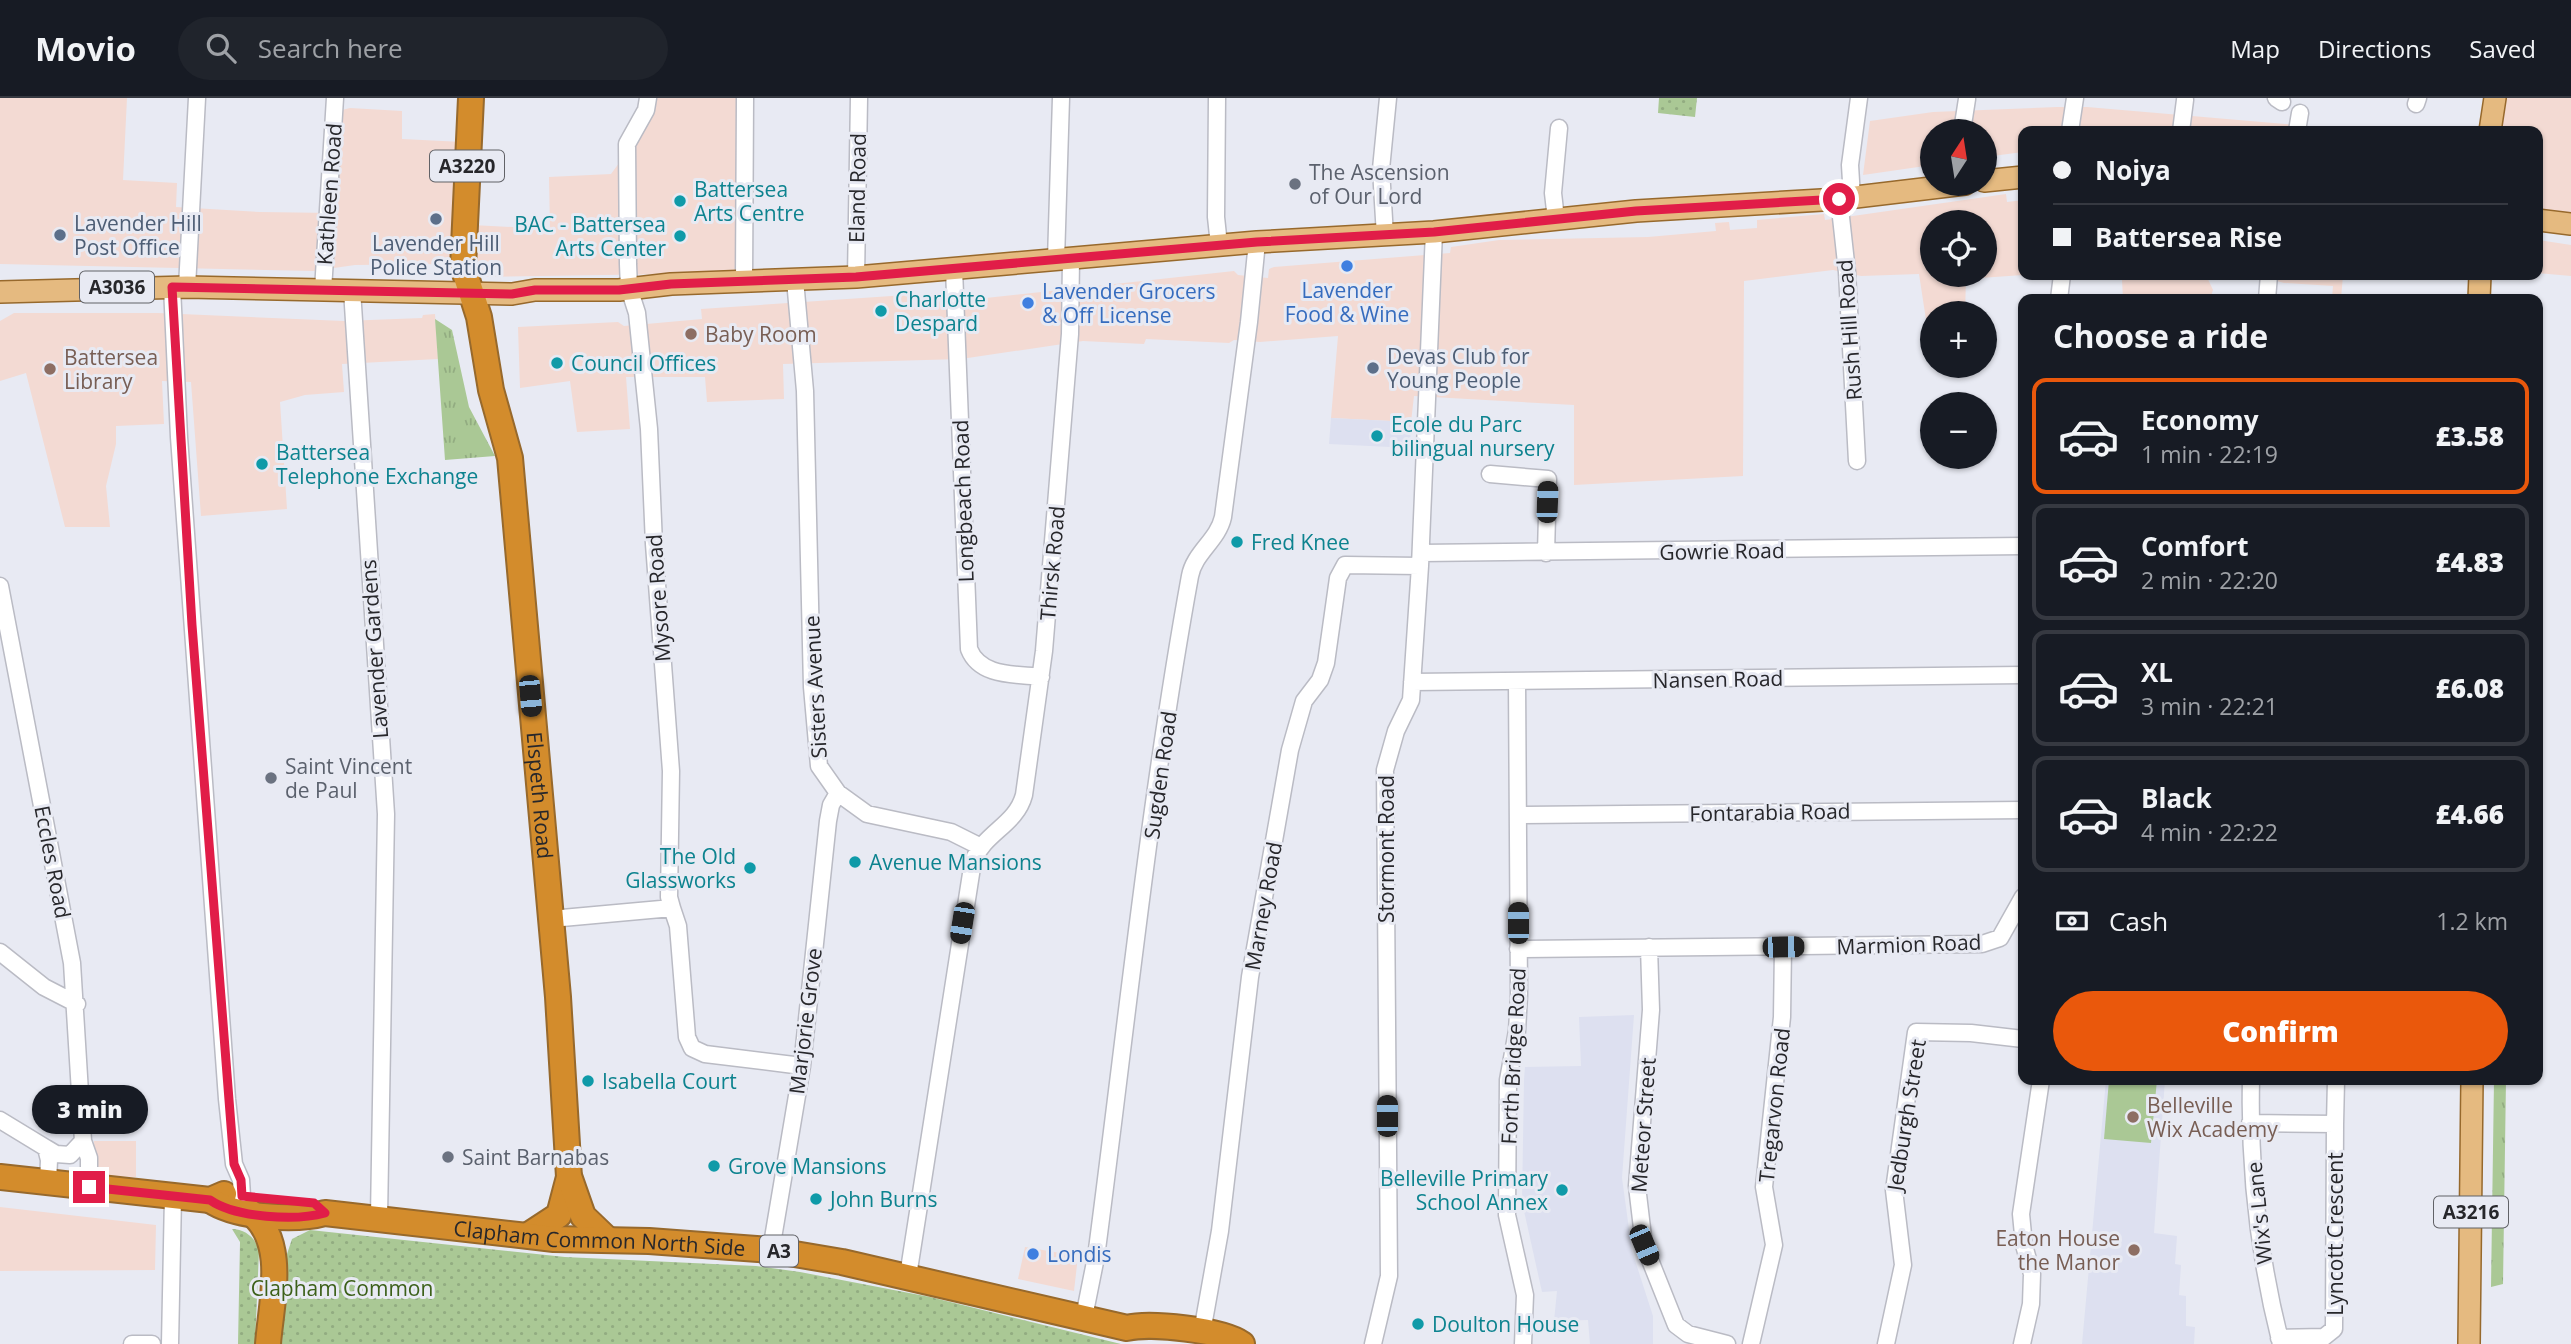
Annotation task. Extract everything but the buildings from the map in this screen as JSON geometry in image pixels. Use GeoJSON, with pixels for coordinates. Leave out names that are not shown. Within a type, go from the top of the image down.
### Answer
{"type":"FeatureCollection","features":[{"type":"Feature","properties":{"kind":"highway","name":"A3220"},"geometry":{"type":"LineString","coordinates":[[471,98],[463,267],[473,293]]}},
{"type":"Feature","properties":{"kind":"highway","name":"Elspeth Road"},"geometry":{"type":"LineString","coordinates":[[473,293],[491,390],[510,458],[551,919],[569,1177],[583,1216],[607,1239]]}},
{"type":"Feature","properties":{"kind":"highway","name":"A3"},"geometry":{"type":"LineString","coordinates":[[0,1177],[210,1200],[224,1194],[246,1204],[302,1208]]}},
{"type":"Feature","properties":{"kind":"highway","name":"Elspeth Road"},"geometry":{"type":"LineString","coordinates":[[530,1234],[559,1214],[569,1177]]}},
{"type":"Feature","properties":{"kind":"highway"},"geometry":{"type":"LineString","coordinates":[[246,1204],[264,1225],[274,1255],[268,1344]]}},
{"type":"Feature","properties":{"kind":"highway","name":"Clapham Common North Side"},"geometry":{"type":"LineString","coordinates":[[302,1208],[554,1239],[607,1239],[771,1250],[908,1276],[1127,1328],[1146,1323],[1181,1337],[1242,1344]]}},
{"type":"Feature","properties":{"kind":"highway"},"geometry":{"type":"LineString","coordinates":[[274,1255],[302,1208]]}},
{"type":"Feature","properties":{"kind":"main road"},"geometry":{"type":"LineString","coordinates":[[2491,126],[2495,98]]}},
{"type":"Feature","properties":{"kind":"main road"},"geometry":{"type":"LineString","coordinates":[[1997,180],[2018,178]]}},
{"type":"Feature","properties":{"kind":"main road","name":"A3036"},"geometry":{"type":"LineString","coordinates":[[0,292],[180,287],[473,293],[856,277],[1257,242],[1385,236],[1556,219],[1846,199],[1920,189]]}},
{"type":"Feature","properties":{"kind":"main road"},"geometry":{"type":"LineString","coordinates":[[2543,221],[2571,224]]}},
{"type":"Feature","properties":{"kind":"main road","name":"A3216"},"geometry":{"type":"LineString","coordinates":[[2469,1344],[2472,1085]]}},
{"type":"Feature","properties":{"kind":"street"},"geometry":{"type":"LineString","coordinates":[[197,98],[191,198],[180,287],[179,437],[227,1099],[234,1164],[241,1180],[246,1204]]}},
{"type":"Feature","properties":{"kind":"street","name":"Kathleen Road"},"geometry":{"type":"LineString","coordinates":[[323,290],[335,98]]}},
{"type":"Feature","properties":{"kind":"street","name":"Mysore Road"},"geometry":{"type":"LineString","coordinates":[[648,98],[646,110],[626,144],[629,288],[639,332],[649,429],[654,544],[671,771],[669,897],[678,926],[687,1037],[692,1048],[705,1054],[802,1066]]}},
{"type":"Feature","properties":{"kind":"street"},"geometry":{"type":"LineString","coordinates":[[744,281],[745,98]]}},
{"type":"Feature","properties":{"kind":"street","name":"Eland Road"},"geometry":{"type":"LineString","coordinates":[[856,277],[859,98]]}},
{"type":"Feature","properties":{"kind":"street","name":"Thirsk Road"},"geometry":{"type":"LineString","coordinates":[[979,846],[1020,811],[1041,677],[1073,282],[1063,259],[1060,98]]}},
{"type":"Feature","properties":{"kind":"street"},"geometry":{"type":"LineString","coordinates":[[1217,98],[1216,217],[1219,246]]}},
{"type":"Feature","properties":{"kind":"street"},"geometry":{"type":"LineString","coordinates":[[1385,236],[1381,169],[1388,98]]}},
{"type":"Feature","properties":{"kind":"street","name":"Rush Hill Road"},"geometry":{"type":"LineString","coordinates":[[1857,461],[1846,199],[1859,98]]}},
{"type":"Feature","properties":{"kind":"street"},"geometry":{"type":"LineString","coordinates":[[2071,126],[2075,98]]}},
{"type":"Feature","properties":{"kind":"street"},"geometry":{"type":"LineString","coordinates":[[1964,119],[1967,99]]}},
{"type":"Feature","properties":{"kind":"street"},"geometry":{"type":"LineString","coordinates":[[2182,126],[2185,100]]}},
{"type":"Feature","properties":{"kind":"street"},"geometry":{"type":"LineString","coordinates":[[2298,126],[2300,113]]}},
{"type":"Feature","properties":{"kind":"street"},"geometry":{"type":"LineString","coordinates":[[1556,219],[1553,193],[1559,128]]}},
{"type":"Feature","properties":{"kind":"street","name":"Stormont Road"},"geometry":{"type":"LineString","coordinates":[[1373,1344],[1389,1276],[1385,770],[1396,731],[1409,707],[1412,682],[1421,560],[1434,232]]}},
{"type":"Feature","properties":{"kind":"street","name":"Sugden Road"},"geometry":{"type":"LineString","coordinates":[[1084,1317],[1096,1257],[1151,830],[1190,572],[1217,536],[1223,517],[1250,322],[1257,242]]}},
{"type":"Feature","properties":{"kind":"street","name":"Longbeach Road"},"geometry":{"type":"LineString","coordinates":[[954,269],[969,649],[978,664],[988,670],[1041,677]]}},
{"type":"Feature","properties":{"kind":"street","name":"Sisters Avenue"},"geometry":{"type":"LineString","coordinates":[[795,280],[805,391],[816,752],[826,779],[838,793],[867,814],[950,832],[979,846]]}},
{"type":"Feature","properties":{"kind":"street","name":"Lavender Gardens"},"geometry":{"type":"LineString","coordinates":[[352,290],[386,814],[379,1217]]}},
{"type":"Feature","properties":{"kind":"street"},"geometry":{"type":"LineString","coordinates":[[1490,474],[1548,479],[1546,553]]}},
{"type":"Feature","properties":{"kind":"street","name":"Gowrie Road"},"geometry":{"type":"LineString","coordinates":[[1421,560],[1546,553],[2018,546]]}},
{"type":"Feature","properties":{"kind":"street","name":"Marney Road"},"geometry":{"type":"LineString","coordinates":[[1181,1337],[1220,1231],[1250,977],[1288,763],[1297,719],[1326,663],[1338,578],[1345,565],[1421,560]]}},
{"type":"Feature","properties":{"kind":"street","name":"Eccles Road"},"geometry":{"type":"LineString","coordinates":[[0,586],[62,908],[77,1004],[83,1141],[89,1158],[89,1187]]}},
{"type":"Feature","properties":{"kind":"street","name":"Nansen Road"},"geometry":{"type":"LineString","coordinates":[[1412,682],[2018,675]]}},
{"type":"Feature","properties":{"kind":"street","name":"Forth Bridge Road"},"geometry":{"type":"LineString","coordinates":[[1517,681],[1518,1013],[1508,1080],[1507,1214],[1525,1295],[1523,1344]]}},
{"type":"Feature","properties":{"kind":"street","name":"Marjorie Grove"},"geometry":{"type":"LineString","coordinates":[[771,1250],[802,1066],[828,821],[831,805],[838,793]]}},
{"type":"Feature","properties":{"kind":"street","name":"Fontarabia Road"},"geometry":{"type":"LineString","coordinates":[[1518,815],[2018,810]]}},
{"type":"Feature","properties":{"kind":"street"},"geometry":{"type":"LineString","coordinates":[[908,1276],[966,896],[979,846]]}},
{"type":"Feature","properties":{"kind":"street","name":"Marmion Road"},"geometry":{"type":"LineString","coordinates":[[1518,950],[1988,943],[2004,932],[2018,906]]}},
{"type":"Feature","properties":{"kind":"street"},"geometry":{"type":"LineString","coordinates":[[551,919],[672,908]]}},
{"type":"Feature","properties":{"kind":"street","name":"Meteor Street"},"geometry":{"type":"LineString","coordinates":[[1649,947],[1651,1010],[1637,1186],[1644,1245],[1681,1330],[1727,1344]]}},
{"type":"Feature","properties":{"kind":"street","name":"Tregarvon Road"},"geometry":{"type":"LineString","coordinates":[[1751,1344],[1774,1245],[1765,1186],[1782,1017],[1783,947]]}},
{"type":"Feature","properties":{"kind":"street"},"geometry":{"type":"LineString","coordinates":[[0,952],[44,987],[77,1004]]}},
{"type":"Feature","properties":{"kind":"street","name":"Jedburgh Street"},"geometry":{"type":"LineString","coordinates":[[1886,1344],[1903,1265],[1894,1190],[1916,1032],[1971,1033],[2018,1038]]}},
{"type":"Feature","properties":{"kind":"street"},"geometry":{"type":"LineString","coordinates":[[2022,1344],[2031,1304],[2032,1274],[2024,1245],[2021,1214],[2040,1085]]}},
{"type":"Feature","properties":{"kind":"street","name":"Wix's Lane"},"geometry":{"type":"LineString","coordinates":[[2251,1085],[2250,1123],[2260,1244],[2280,1341]]}},
{"type":"Feature","properties":{"kind":"street","name":"Lyncott Crescent"},"geometry":{"type":"LineString","coordinates":[[2280,1341],[2324,1337],[2334,1329],[2336,1085]]}},
{"type":"Feature","properties":{"kind":"street"},"geometry":{"type":"LineString","coordinates":[[0,1120],[57,1154],[70,1156],[83,1141]]}},
{"type":"Feature","properties":{"kind":"street","name":"Lyncott Crescent"},"geometry":{"type":"LineString","coordinates":[[2250,1123],[2335,1124]]}},
{"type":"Feature","properties":{"kind":"street"},"geometry":{"type":"LineString","coordinates":[[46,1148],[49,1160],[48,1182]]}},
{"type":"Feature","properties":{"kind":"street"},"geometry":{"type":"LineString","coordinates":[[170,1344],[173,1196]]}},
{"type":"Feature","properties":{"kind":"street"},"geometry":{"type":"LineString","coordinates":[[132,1344],[152,1344]]}},
{"type":"Feature","properties":{"kind":"shaded area"},"geometry":{"type":"Polygon","coordinates":[[[0,98],[127,98],[123,180],[177,183],[176,207],[260,212],[332,213],[338,111],[350,108],[402,111],[402,139],[463,142],[461,200],[450,264],[355,265],[313,271],[0,264],[0,98]]]}},
{"type":"Feature","properties":{"kind":"shaded area"},"geometry":{"type":"Polygon","coordinates":[[[650,98],[739,98],[735,273],[479,277],[468,264],[472,225],[550,229],[549,177],[611,174],[622,159],[650,98]]]}},
{"type":"Feature","properties":{"kind":"shaded area"},"geometry":{"type":"Polygon","coordinates":[[[2505,98],[2571,98],[2571,213],[2543,211],[2543,126],[2501,126],[2505,98]]]}},
{"type":"Feature","properties":{"kind":"shaded area"},"geometry":{"type":"Polygon","coordinates":[[[2087,107],[2309,126],[2018,126],[2018,153],[1997,155],[1997,119],[1920,119],[1920,167],[1863,175],[1870,121],[1933,112],[2087,107]]]}},
{"type":"Feature","properties":{"kind":"shaded area"},"geometry":{"type":"Polygon","coordinates":[[[2006,194],[2007,202],[2018,201],[2018,275],[1997,277],[1997,210],[1920,210],[1920,281],[1919,274],[1861,276],[1833,270],[1744,281],[1743,476],[1574,485],[1574,405],[1414,396],[1411,422],[1331,418],[1338,336],[1260,342],[1234,340],[1229,343],[1146,339],[1144,344],[1083,341],[961,359],[783,364],[784,399],[707,402],[705,377],[626,377],[630,429],[577,432],[570,381],[520,388],[518,327],[618,322],[624,326],[702,319],[701,309],[936,293],[940,303],[1234,271],[1238,275],[1268,278],[1269,269],[1274,267],[1450,253],[1451,247],[1499,240],[1648,237],[1716,231],[1715,223],[1729,222],[1730,230],[1757,228],[1757,220],[1824,214],[1825,220],[2006,194]]]}},
{"type":"Feature","properties":{"kind":"shaded area"},"geometry":{"type":"Polygon","coordinates":[[[2543,241],[2571,245],[2571,276],[2543,273],[2543,241]]]}},
{"type":"Feature","properties":{"kind":"shaded area"},"geometry":{"type":"Polygon","coordinates":[[[2122,280],[2208,280],[2213,290],[2212,294],[2123,294],[2122,280]]]}},
{"type":"Feature","properties":{"kind":"shaded area"},"geometry":{"type":"Polygon","coordinates":[[[2274,280],[2343,280],[2341,294],[2332,294],[2333,286],[2274,280]]]}},
{"type":"Feature","properties":{"kind":"shaded area"},"geometry":{"type":"Polygon","coordinates":[[[1921,287],[1966,287],[1965,301],[1923,301],[1921,287]]]}},
{"type":"Feature","properties":{"kind":"shaded area"},"geometry":{"type":"Polygon","coordinates":[[[14,313],[158,313],[344,321],[422,318],[423,315],[435,314],[438,359],[342,364],[344,392],[305,395],[280,402],[287,509],[201,516],[191,382],[162,381],[164,424],[116,426],[116,444],[106,486],[110,527],[65,527],[26,373],[0,381],[0,321],[14,313]]]}},
{"type":"Feature","properties":{"kind":"shaded area"},"geometry":{"type":"Polygon","coordinates":[[[1331,418],[1411,422],[1410,448],[1329,444],[1331,418]]]}},
{"type":"Feature","properties":{"kind":"shaded area"},"geometry":{"type":"Polygon","coordinates":[[[1634,1015],[1622,1178],[1632,1251],[1653,1316],[1653,1344],[1590,1344],[1588,1320],[1554,1321],[1557,1291],[1542,1292],[1522,1202],[1525,1067],[1581,1066],[1579,1017],[1634,1015]]]}},
{"type":"Feature","properties":{"kind":"shaded area","name":"Eaton House the Manor"},"geometry":{"type":"Polygon","coordinates":[[[2106,1085],[2165,1085],[2154,1233],[2177,1236],[2175,1264],[2181,1265],[2179,1295],[2186,1296],[2186,1326],[2195,1327],[2194,1344],[2082,1344],[2106,1085]]]}},
{"type":"Feature","properties":{"kind":"shaded area"},"geometry":{"type":"Polygon","coordinates":[[[94,1141],[136,1141],[136,1177],[101,1176],[95,1166],[94,1141]]]}},
{"type":"Feature","properties":{"kind":"shaded area"},"geometry":{"type":"Polygon","coordinates":[[[0,1207],[156,1225],[155,1270],[0,1271],[0,1207]]]}},
{"type":"Feature","properties":{"kind":"shaded area"},"geometry":{"type":"Polygon","coordinates":[[[1025,1247],[1078,1256],[1074,1291],[1018,1279],[1025,1247]]]}},
{"type":"Feature","properties":{"kind":"green space"},"geometry":{"type":"Polygon","coordinates":[[[1659,98],[1697,98],[1695,117],[1658,113],[1659,98]]]}},
{"type":"Feature","properties":{"kind":"green space"},"geometry":{"type":"Polygon","coordinates":[[[435,319],[452,330],[469,407],[495,456],[445,460],[435,319]]]}},
{"type":"Feature","properties":{"kind":"green space","name":"Belleville Wix Academy"},"geometry":{"type":"Polygon","coordinates":[[[2109,1085],[2157,1085],[2151,1143],[2104,1139],[2109,1085]]]}},
{"type":"Feature","properties":{"kind":"green space"},"geometry":{"type":"Polygon","coordinates":[[[2494,1085],[2506,1085],[2503,1284],[2491,1287],[2494,1085]]]}},
{"type":"Feature","properties":{"kind":"green space","name":"Clapham Common"},"geometry":{"type":"Polygon","coordinates":[[[232,1229],[249,1235],[259,1251],[255,1344],[238,1344],[240,1242],[232,1229]]]}},
{"type":"Feature","properties":{"kind":"green space","name":"Clapham Common"},"geometry":{"type":"Polygon","coordinates":[[[310,1230],[565,1257],[756,1266],[800,1272],[930,1297],[1121,1344],[282,1344],[286,1257],[292,1239],[310,1230]]]}},
{"type":"Feature","properties":{"kind":"place","name":"The Ascension of Our Lord"},"geometry":{"type":"Point","coordinates":[1295,184]}},
{"type":"Feature","properties":{"kind":"place","name":"Battersea Arts Centre"},"geometry":{"type":"Point","coordinates":[680,201]}},
{"type":"Feature","properties":{"kind":"place","name":"Lavender Hill Police Station"},"geometry":{"type":"Point","coordinates":[436,219]}},
{"type":"Feature","properties":{"kind":"place","name":"Lavender Hill Post Office"},"geometry":{"type":"Point","coordinates":[60,235]}},
{"type":"Feature","properties":{"kind":"place","name":"BAC - Battersea Arts Center"},"geometry":{"type":"Point","coordinates":[680,236]}},
{"type":"Feature","properties":{"kind":"place","name":"Lavender Food & Wine"},"geometry":{"type":"Point","coordinates":[1347,266]}},
{"type":"Feature","properties":{"kind":"place","name":"Lavender Grocers & Off License"},"geometry":{"type":"Point","coordinates":[1028,303]}},
{"type":"Feature","properties":{"kind":"place","name":"Charlotte Despard"},"geometry":{"type":"Point","coordinates":[881,311]}},
{"type":"Feature","properties":{"kind":"place","name":"Baby Room"},"geometry":{"type":"Point","coordinates":[691,334]}},
{"type":"Feature","properties":{"kind":"place","name":"Council Offices"},"geometry":{"type":"Point","coordinates":[557,363]}},
{"type":"Feature","properties":{"kind":"place","name":"Devas Club for Young People"},"geometry":{"type":"Point","coordinates":[1373,368]}},
{"type":"Feature","properties":{"kind":"place","name":"Battersea Library"},"geometry":{"type":"Point","coordinates":[50,369]}},
{"type":"Feature","properties":{"kind":"place","name":"Ecole du Parc bilingual nursery"},"geometry":{"type":"Point","coordinates":[1377,436]}},
{"type":"Feature","properties":{"kind":"place","name":"Battersea Telephone Exchange"},"geometry":{"type":"Point","coordinates":[262,464]}},
{"type":"Feature","properties":{"kind":"place","name":"Fred Knee"},"geometry":{"type":"Point","coordinates":[1237,542]}},
{"type":"Feature","properties":{"kind":"place","name":"Saint Vincent de Paul"},"geometry":{"type":"Point","coordinates":[271,778]}},
{"type":"Feature","properties":{"kind":"place","name":"Avenue Mansions"},"geometry":{"type":"Point","coordinates":[855,862]}},
{"type":"Feature","properties":{"kind":"place","name":"The Old Glassworks"},"geometry":{"type":"Point","coordinates":[750,868]}},
{"type":"Feature","properties":{"kind":"place","name":"Isabella Court"},"geometry":{"type":"Point","coordinates":[588,1081]}},
{"type":"Feature","properties":{"kind":"place","name":"Belleville Wix Academy"},"geometry":{"type":"Point","coordinates":[2133,1117]}},
{"type":"Feature","properties":{"kind":"place","name":"Saint Barnabas"},"geometry":{"type":"Point","coordinates":[448,1157]}},
{"type":"Feature","properties":{"kind":"place","name":"Grove Mansions"},"geometry":{"type":"Point","coordinates":[714,1166]}},
{"type":"Feature","properties":{"kind":"place","name":"Belleville Primary School Annex"},"geometry":{"type":"Point","coordinates":[1562,1190]}},
{"type":"Feature","properties":{"kind":"place","name":"John Burns"},"geometry":{"type":"Point","coordinates":[816,1199]}},
{"type":"Feature","properties":{"kind":"place","name":"Eaton House the Manor"},"geometry":{"type":"Point","coordinates":[2134,1250]}},
{"type":"Feature","properties":{"kind":"place","name":"Londis"},"geometry":{"type":"Point","coordinates":[1033,1254]}},
{"type":"Feature","properties":{"kind":"place","name":"Doulton House"},"geometry":{"type":"Point","coordinates":[1418,1324]}},
{"type":"Feature","properties":{"kind":"route"},"geometry":{"type":"LineString","coordinates":[[89,1187],[210,1200],[224,1210],[304,1219],[325,1213],[314,1203],[242,1196],[241,1180],[234,1164],[192,625],[173,345],[172,287],[420,290],[435,293],[512,294],[535,290],[619,290],[671,284],[829,279],[1257,242],[1434,232],[1636,211],[1839,199]]}}]}
